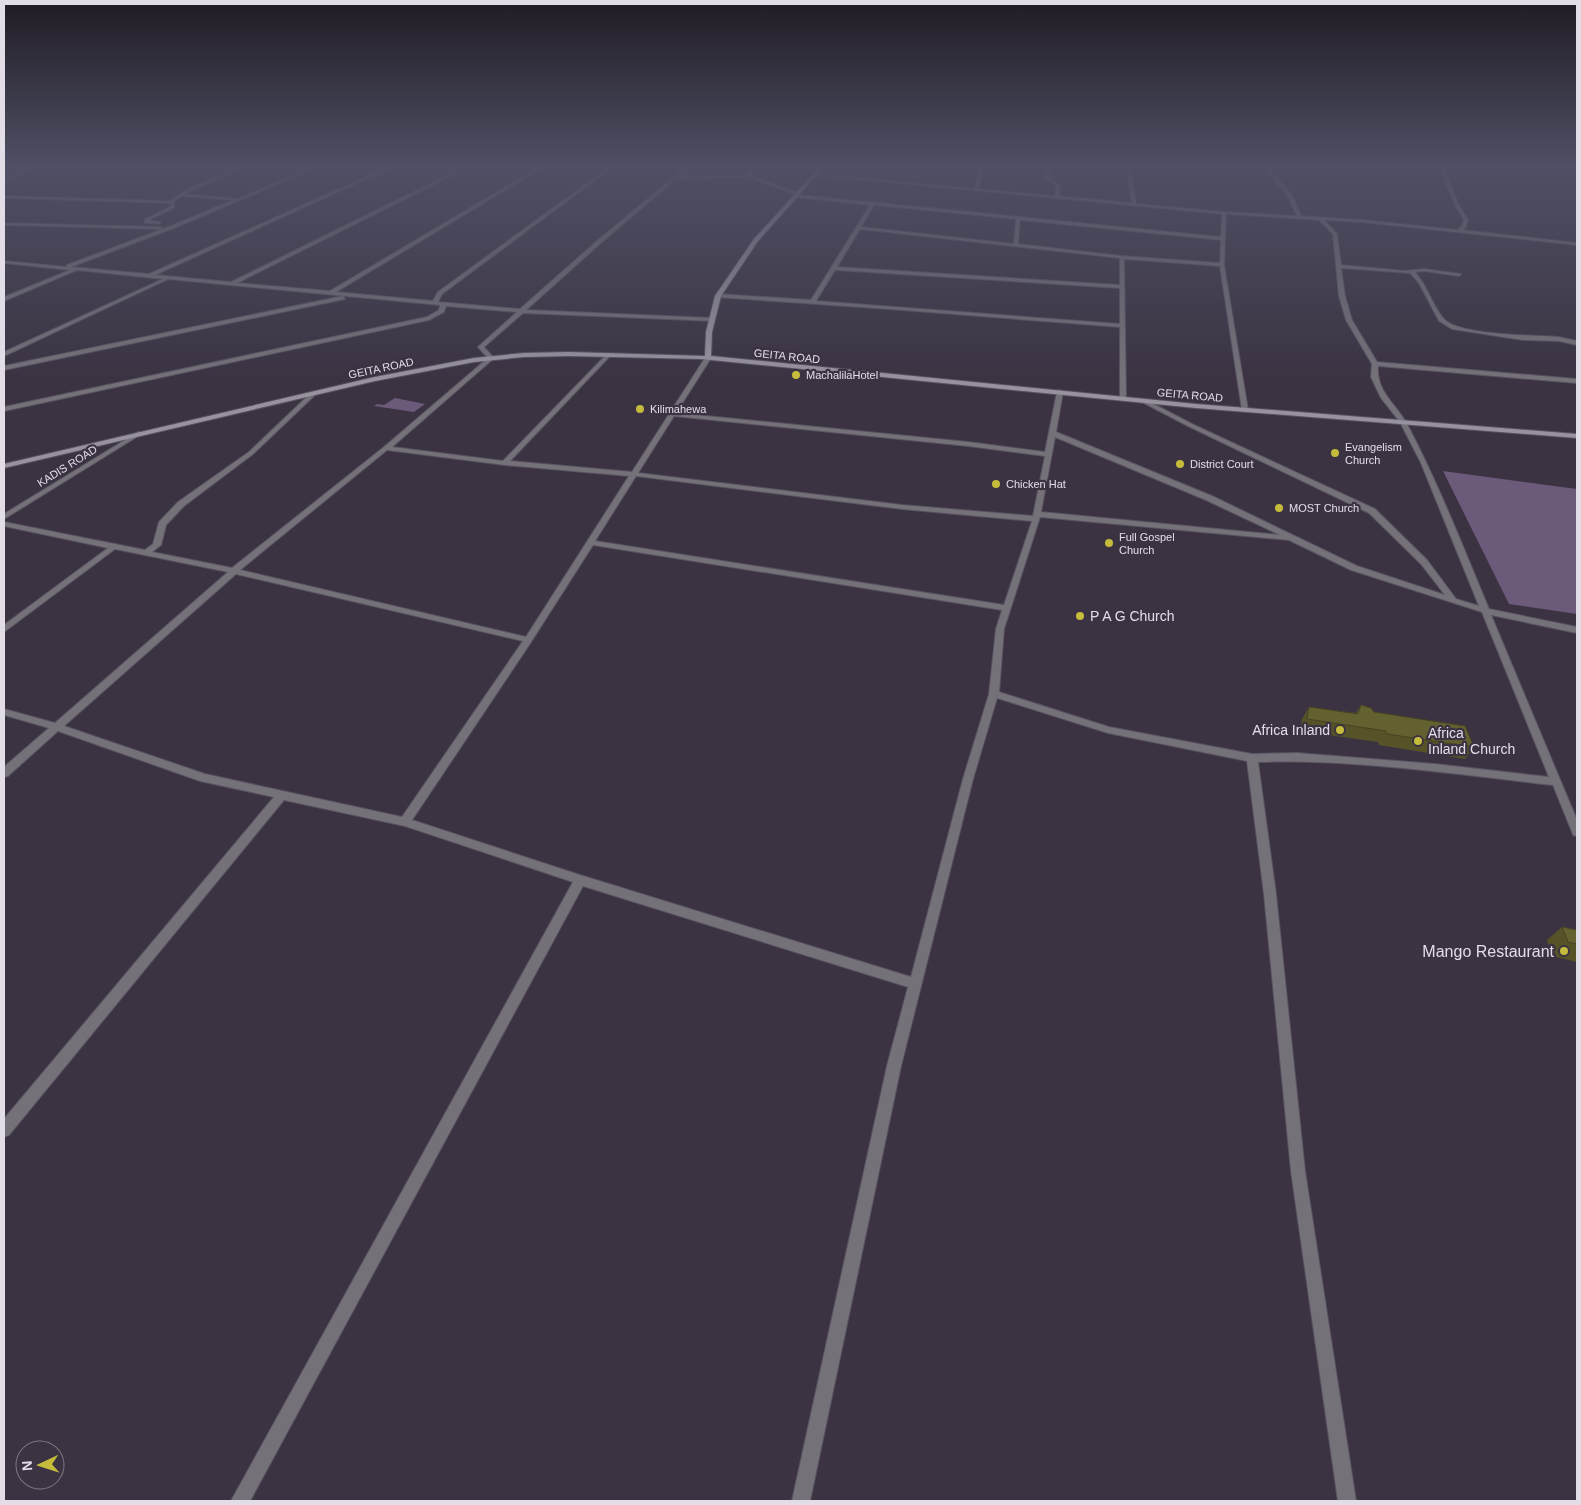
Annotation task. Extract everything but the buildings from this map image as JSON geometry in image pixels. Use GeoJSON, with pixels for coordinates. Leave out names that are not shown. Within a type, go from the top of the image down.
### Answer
{"type":"FeatureCollection","features":[{"type":"Feature","properties":{"kind":"main road"},"geometry":{"type":"LineString","coordinates":[[708,358],[709,332],[718,296],[759,237]]}},
{"type":"Feature","properties":{"kind":"main road","name":"GEITA ROAD"},"geometry":{"type":"LineString","coordinates":[[4,466],[375,379],[492,358],[551,354],[708,358],[1144,401],[1577,436]]}},
{"type":"Feature","properties":{"kind":"street"},"geometry":{"type":"LineString","coordinates":[[66,267],[143,237]]}},
{"type":"Feature","properties":{"kind":"street"},"geometry":{"type":"LineString","coordinates":[[148,276],[234,237]]}},
{"type":"Feature","properties":{"kind":"street"},"geometry":{"type":"LineString","coordinates":[[230,284],[325,237]]}},
{"type":"Feature","properties":{"kind":"street"},"geometry":{"type":"LineString","coordinates":[[329,294],[424,237]]}},
{"type":"Feature","properties":{"kind":"street"},"geometry":{"type":"LineString","coordinates":[[434,304],[440,293],[516,237]]}},
{"type":"Feature","properties":{"kind":"street"},"geometry":{"type":"LineString","coordinates":[[4,773],[234,571],[386,448],[492,358],[481,347],[519,311],[605,237]]}},
{"type":"Feature","properties":{"kind":"street"},"geometry":{"type":"LineString","coordinates":[[813,302],[852,237]]}},
{"type":"Feature","properties":{"kind":"street"},"geometry":{"type":"LineString","coordinates":[[939,237],[1122,257],[1222,265]]}},
{"type":"Feature","properties":{"kind":"street"},"geometry":{"type":"LineString","coordinates":[[1016,246],[1017,237]]}},
{"type":"Feature","properties":{"kind":"street"},"geometry":{"type":"LineString","coordinates":[[1206,237],[1223,239],[1222,265],[1245,410]]}},
{"type":"Feature","properties":{"kind":"street"},"geometry":{"type":"LineString","coordinates":[[1335,237],[1342,296],[1349,320],[1375,364],[1374,377],[1384,398],[1403,422],[1424,463],[1577,832]]}},
{"type":"Feature","properties":{"kind":"street"},"geometry":{"type":"LineString","coordinates":[[1516,237],[1577,244]]}},
{"type":"Feature","properties":{"kind":"street"},"geometry":{"type":"LineString","coordinates":[[1122,257],[1123,398]]}},
{"type":"Feature","properties":{"kind":"street"},"geometry":{"type":"LineString","coordinates":[[4,264],[77,268],[443,305],[519,311],[712,320]]}},
{"type":"Feature","properties":{"kind":"street"},"geometry":{"type":"LineString","coordinates":[[1339,266],[1412,272],[1424,270],[1459,275]]}},
{"type":"Feature","properties":{"kind":"street"},"geometry":{"type":"LineString","coordinates":[[4,300],[77,268]]}},
{"type":"Feature","properties":{"kind":"street"},"geometry":{"type":"LineString","coordinates":[[834,268],[1122,287]]}},
{"type":"Feature","properties":{"kind":"street"},"geometry":{"type":"LineString","coordinates":[[1412,272],[1421,282],[1441,320],[1454,328],[1523,338],[1559,339],[1577,343]]}},
{"type":"Feature","properties":{"kind":"street"},"geometry":{"type":"LineString","coordinates":[[4,354],[168,278]]}},
{"type":"Feature","properties":{"kind":"street"},"geometry":{"type":"LineString","coordinates":[[4,368],[353,296]]}},
{"type":"Feature","properties":{"kind":"street"},"geometry":{"type":"LineString","coordinates":[[718,296],[1122,326]]}},
{"type":"Feature","properties":{"kind":"street"},"geometry":{"type":"LineString","coordinates":[[4,409],[429,318],[442,311],[443,305]]}},
{"type":"Feature","properties":{"kind":"street"},"geometry":{"type":"LineString","coordinates":[[505,462],[608,355]]}},
{"type":"Feature","properties":{"kind":"street"},"geometry":{"type":"LineString","coordinates":[[405,822],[528,640],[708,358]]}},
{"type":"Feature","properties":{"kind":"street"},"geometry":{"type":"LineString","coordinates":[[1375,364],[1577,381]]}},
{"type":"Feature","properties":{"kind":"street"},"geometry":{"type":"LineString","coordinates":[[801,1501],[894,1066],[968,779],[994,694],[1000,629],[1036,517],[1060,392]]}},
{"type":"Feature","properties":{"kind":"street"},"geometry":{"type":"LineString","coordinates":[[146,553],[157,545],[162,524],[181,504],[251,453],[314,393]]}},
{"type":"Feature","properties":{"kind":"street"},"geometry":{"type":"LineString","coordinates":[[1144,401],[1190,426],[1372,511],[1424,562],[1453,600]]}},
{"type":"Feature","properties":{"kind":"street"},"geometry":{"type":"LineString","coordinates":[[672,414],[1048,454]]}},
{"type":"Feature","properties":{"kind":"street","name":"KADIS ROAD"},"geometry":{"type":"LineString","coordinates":[[4,517],[140,433]]}},
{"type":"Feature","properties":{"kind":"street"},"geometry":{"type":"LineString","coordinates":[[1052,433],[1208,498],[1354,568],[1486,611],[1577,630]]}},
{"type":"Feature","properties":{"kind":"street"},"geometry":{"type":"LineString","coordinates":[[386,448],[633,474],[902,507],[1294,539]]}},
{"type":"Feature","properties":{"kind":"street"},"geometry":{"type":"LineString","coordinates":[[4,524],[112,548],[234,571],[528,640]]}},
{"type":"Feature","properties":{"kind":"street"},"geometry":{"type":"LineString","coordinates":[[590,542],[1007,608]]}},
{"type":"Feature","properties":{"kind":"street"},"geometry":{"type":"LineString","coordinates":[[4,629],[112,548]]}},
{"type":"Feature","properties":{"kind":"street"},"geometry":{"type":"LineString","coordinates":[[994,694],[1108,730],[1252,758],[1297,758],[1425,767],[1556,782]]}},
{"type":"Feature","properties":{"kind":"street"},"geometry":{"type":"LineString","coordinates":[[4,712],[58,727],[204,778],[405,822],[580,880],[915,984]]}},
{"type":"Feature","properties":{"kind":"street"},"geometry":{"type":"LineString","coordinates":[[1252,758],[1271,904],[1298,1171],[1348,1501]]}},
{"type":"Feature","properties":{"kind":"street"},"geometry":{"type":"LineString","coordinates":[[4,1130],[282,795]]}},
{"type":"Feature","properties":{"kind":"street"},"geometry":{"type":"LineString","coordinates":[[240,1501],[580,880]]}},
{"type":"Feature","properties":{"kind":"shaded area"},"geometry":{"type":"Polygon","coordinates":[[[395,398],[425,404],[414,412],[374,406],[377,404],[384,405],[395,398]]]}},
{"type":"Feature","properties":{"kind":"shaded area"},"geometry":{"type":"Polygon","coordinates":[[[1443,471],[1577,489],[1577,614],[1509,604],[1443,471]]]}},
{"type":"Feature","properties":{"kind":"place","name":"MachalilaHotel"},"geometry":{"type":"Point","coordinates":[796,375]}},
{"type":"Feature","properties":{"kind":"place","name":"Kilimahewa"},"geometry":{"type":"Point","coordinates":[640,409]}},
{"type":"Feature","properties":{"kind":"place","name":"Evangelism Church"},"geometry":{"type":"Point","coordinates":[1335,453]}},
{"type":"Feature","properties":{"kind":"place","name":"District Court"},"geometry":{"type":"Point","coordinates":[1180,464]}},
{"type":"Feature","properties":{"kind":"place","name":"Chicken Hat"},"geometry":{"type":"Point","coordinates":[996,484]}},
{"type":"Feature","properties":{"kind":"place","name":"MOST Church"},"geometry":{"type":"Point","coordinates":[1279,508]}},
{"type":"Feature","properties":{"kind":"place","name":"Full Gospel Church"},"geometry":{"type":"Point","coordinates":[1109,543]}},
{"type":"Feature","properties":{"kind":"place","name":"P A G Church"},"geometry":{"type":"Point","coordinates":[1080,616]}},
{"type":"Feature","properties":{"kind":"place","name":"Africa Inland"},"geometry":{"type":"Point","coordinates":[1340,730]}},
{"type":"Feature","properties":{"kind":"place","name":"Africa Inland Church"},"geometry":{"type":"Point","coordinates":[1418,741]}},
{"type":"Feature","properties":{"kind":"place","name":"Mango Restaurant"},"geometry":{"type":"Point","coordinates":[1564,951]}}]}
